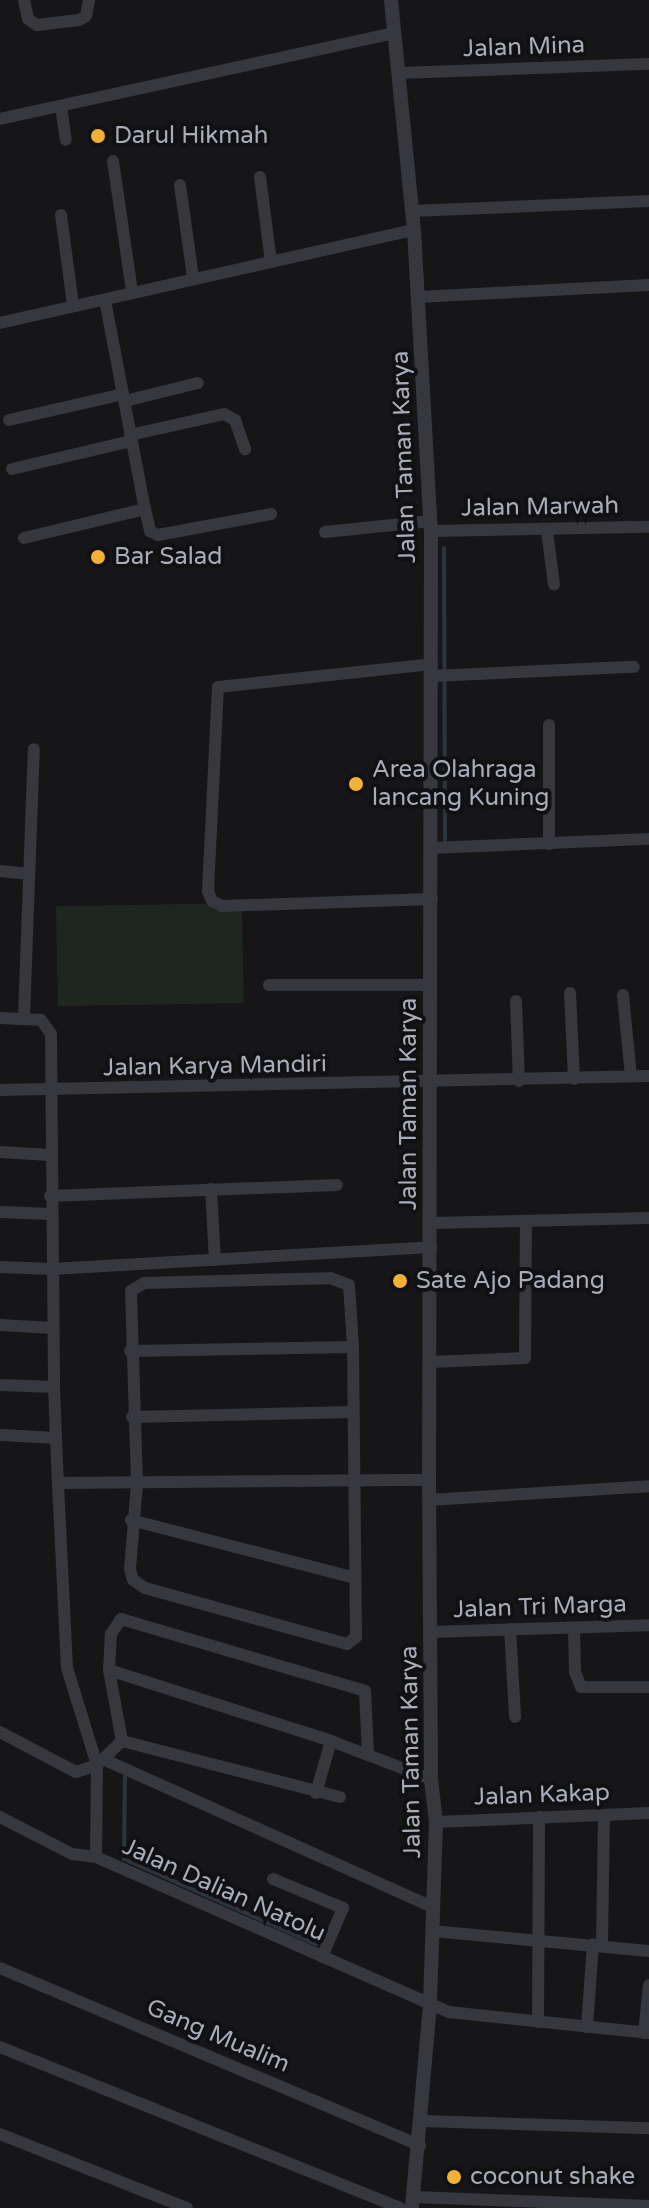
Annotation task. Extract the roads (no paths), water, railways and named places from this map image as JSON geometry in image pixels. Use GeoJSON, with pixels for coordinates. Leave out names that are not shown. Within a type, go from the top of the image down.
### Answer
{"type":"FeatureCollection","features":[{"type":"Feature","properties":{"kind":"street"},"geometry":{"type":"LineString","coordinates":[[24,0],[28,19],[37,25],[79,20],[86,16],[89,0]]}},
{"type":"Feature","properties":{"kind":"street","name":"Jalan Taman Karya"},"geometry":{"type":"LineString","coordinates":[[391,0],[414,230],[431,526],[429,1500],[431,1779],[436,1822],[430,2005],[413,2202]]}},
{"type":"Feature","properties":{"kind":"street"},"geometry":{"type":"LineString","coordinates":[[0,119],[395,33]]}},
{"type":"Feature","properties":{"kind":"street","name":"Jalan Mina"},"geometry":{"type":"LineString","coordinates":[[400,73],[649,64]]}},
{"type":"Feature","properties":{"kind":"street"},"geometry":{"type":"LineString","coordinates":[[61,106],[66,140]]}},
{"type":"Feature","properties":{"kind":"street"},"geometry":{"type":"LineString","coordinates":[[113,161],[132,292]]}},
{"type":"Feature","properties":{"kind":"street"},"geometry":{"type":"LineString","coordinates":[[260,177],[271,262]]}},
{"type":"Feature","properties":{"kind":"street"},"geometry":{"type":"LineString","coordinates":[[180,185],[193,278]]}},
{"type":"Feature","properties":{"kind":"street"},"geometry":{"type":"LineString","coordinates":[[412,211],[649,201]]}},
{"type":"Feature","properties":{"kind":"street"},"geometry":{"type":"LineString","coordinates":[[61,215],[73,305]]}},
{"type":"Feature","properties":{"kind":"street"},"geometry":{"type":"LineString","coordinates":[[0,323],[414,230]]}},
{"type":"Feature","properties":{"kind":"street"},"geometry":{"type":"LineString","coordinates":[[418,297],[649,285]]}},
{"type":"Feature","properties":{"kind":"street"},"geometry":{"type":"LineString","coordinates":[[105,300],[150,531],[158,535],[271,514]]}},
{"type":"Feature","properties":{"kind":"street"},"geometry":{"type":"LineString","coordinates":[[9,420],[198,383]]}},
{"type":"Feature","properties":{"kind":"street"},"geometry":{"type":"LineString","coordinates":[[12,469],[226,414],[235,420],[245,449]]}},
{"type":"Feature","properties":{"kind":"street"},"geometry":{"type":"LineString","coordinates":[[24,538],[145,509]]}},
{"type":"Feature","properties":{"kind":"street","name":"Jalan Marwah"},"geometry":{"type":"LineString","coordinates":[[325,532],[431,526],[547,531],[649,527]]}},
{"type":"Feature","properties":{"kind":"street"},"geometry":{"type":"LineString","coordinates":[[547,531],[554,585]]}},
{"type":"Feature","properties":{"kind":"street"},"geometry":{"type":"LineString","coordinates":[[432,899],[222,906],[212,901],[208,891],[218,687],[432,670],[634,667]]}},
{"type":"Feature","properties":{"kind":"street"},"geometry":{"type":"LineString","coordinates":[[549,725],[549,844]]}},
{"type":"Feature","properties":{"kind":"street"},"geometry":{"type":"LineString","coordinates":[[24,1017],[34,749]]}},
{"type":"Feature","properties":{"kind":"street"},"geometry":{"type":"LineString","coordinates":[[431,848],[649,839]]}},
{"type":"Feature","properties":{"kind":"street"},"geometry":{"type":"LineString","coordinates":[[0,871],[27,874]]}},
{"type":"Feature","properties":{"kind":"street"},"geometry":{"type":"LineString","coordinates":[[269,985],[431,985]]}},
{"type":"Feature","properties":{"kind":"street"},"geometry":{"type":"LineString","coordinates":[[570,993],[574,1079]]}},
{"type":"Feature","properties":{"kind":"street"},"geometry":{"type":"LineString","coordinates":[[623,995],[631,1077]]}},
{"type":"Feature","properties":{"kind":"street"},"geometry":{"type":"LineString","coordinates":[[516,1001],[519,1081]]}},
{"type":"Feature","properties":{"kind":"street"},"geometry":{"type":"LineString","coordinates":[[0,1018],[41,1020],[50,1030],[54,1387],[50,1438],[58,1483],[67,1668],[100,1762],[96,1857]]}},
{"type":"Feature","properties":{"kind":"street","name":"Jalan Karya Mandiri"},"geometry":{"type":"LineString","coordinates":[[0,1090],[51,1092],[431,1084],[649,1076]]}},
{"type":"Feature","properties":{"kind":"street"},"geometry":{"type":"LineString","coordinates":[[0,1152],[50,1155]]}},
{"type":"Feature","properties":{"kind":"street"},"geometry":{"type":"LineString","coordinates":[[50,1196],[337,1185]]}},
{"type":"Feature","properties":{"kind":"street"},"geometry":{"type":"LineString","coordinates":[[211,1189],[215,1260]]}},
{"type":"Feature","properties":{"kind":"street"},"geometry":{"type":"LineString","coordinates":[[0,1212],[51,1214]]}},
{"type":"Feature","properties":{"kind":"street"},"geometry":{"type":"LineString","coordinates":[[431,1223],[649,1218]]}},
{"type":"Feature","properties":{"kind":"street"},"geometry":{"type":"LineString","coordinates":[[430,1362],[525,1358],[526,1221]]}},
{"type":"Feature","properties":{"kind":"street"},"geometry":{"type":"LineString","coordinates":[[0,1267],[52,1269],[431,1247]]}},
{"type":"Feature","properties":{"kind":"street"},"geometry":{"type":"LineString","coordinates":[[330,1278],[349,1285],[353,1347],[356,1637],[347,1644],[136,1583],[130,1569],[131,1520],[137,1483],[130,1351],[131,1291],[141,1284],[330,1278]]}},
{"type":"Feature","properties":{"kind":"street"},"geometry":{"type":"LineString","coordinates":[[0,1325],[53,1328]]}},
{"type":"Feature","properties":{"kind":"street"},"geometry":{"type":"LineString","coordinates":[[130,1351],[353,1347]]}},
{"type":"Feature","properties":{"kind":"street"},"geometry":{"type":"LineString","coordinates":[[0,1385],[54,1387]]}},
{"type":"Feature","properties":{"kind":"street"},"geometry":{"type":"LineString","coordinates":[[132,1417],[353,1412]]}},
{"type":"Feature","properties":{"kind":"street"},"geometry":{"type":"LineString","coordinates":[[0,1435],[50,1438]]}},
{"type":"Feature","properties":{"kind":"street"},"geometry":{"type":"LineString","coordinates":[[58,1483],[429,1480]]}},
{"type":"Feature","properties":{"kind":"street"},"geometry":{"type":"LineString","coordinates":[[429,1500],[649,1486]]}},
{"type":"Feature","properties":{"kind":"street"},"geometry":{"type":"LineString","coordinates":[[131,1520],[355,1578]]}},
{"type":"Feature","properties":{"kind":"street"},"geometry":{"type":"LineString","coordinates":[[122,1741],[109,1670],[111,1634],[117,1622],[128,1618],[362,1690],[370,1697],[368,1755]]}},
{"type":"Feature","properties":{"kind":"street","name":"Jalan Tri Marga"},"geometry":{"type":"LineString","coordinates":[[431,1632],[649,1625]]}},
{"type":"Feature","properties":{"kind":"street"},"geometry":{"type":"LineString","coordinates":[[574,1628],[575,1672],[581,1687],[649,1687]]}},
{"type":"Feature","properties":{"kind":"street"},"geometry":{"type":"LineString","coordinates":[[510,1629],[515,1717]]}},
{"type":"Feature","properties":{"kind":"street"},"geometry":{"type":"LineString","coordinates":[[109,1670],[331,1741],[431,1779]]}},
{"type":"Feature","properties":{"kind":"street"},"geometry":{"type":"LineString","coordinates":[[0,1732],[76,1772],[100,1762],[122,1741]]}},
{"type":"Feature","properties":{"kind":"street"},"geometry":{"type":"LineString","coordinates":[[122,1741],[340,1797]]}},
{"type":"Feature","properties":{"kind":"street"},"geometry":{"type":"LineString","coordinates":[[316,1793],[331,1741]]}},
{"type":"Feature","properties":{"kind":"street"},"geometry":{"type":"LineString","coordinates":[[100,1762],[433,1907]]}},
{"type":"Feature","properties":{"kind":"street","name":"Jalan Kakap"},"geometry":{"type":"LineString","coordinates":[[436,1822],[649,1813]]}},
{"type":"Feature","properties":{"kind":"street"},"geometry":{"type":"LineString","coordinates":[[587,2027],[598,1944],[604,1815]]}},
{"type":"Feature","properties":{"kind":"street","name":"Jalan Dalian Natolu"},"geometry":{"type":"LineString","coordinates":[[0,1817],[72,1854],[96,1857],[449,2012],[646,2033]]}},
{"type":"Feature","properties":{"kind":"street"},"geometry":{"type":"LineString","coordinates":[[538,2022],[539,1817]]}},
{"type":"Feature","properties":{"kind":"street"},"geometry":{"type":"LineString","coordinates":[[273,1879],[343,1908],[322,1957]]}},
{"type":"Feature","properties":{"kind":"street"},"geometry":{"type":"LineString","coordinates":[[432,1931],[649,1951]]}},
{"type":"Feature","properties":{"kind":"street","name":"Gang Mualim"},"geometry":{"type":"LineString","coordinates":[[0,1968],[420,2145]]}},
{"type":"Feature","properties":{"kind":"street"},"geometry":{"type":"LineString","coordinates":[[646,2033],[649,1985]]}},
{"type":"Feature","properties":{"kind":"street"},"geometry":{"type":"LineString","coordinates":[[0,2047],[400,2208]]}},
{"type":"Feature","properties":{"kind":"street"},"geometry":{"type":"LineString","coordinates":[[422,2121],[649,2128]]}},
{"type":"Feature","properties":{"kind":"street"},"geometry":{"type":"LineString","coordinates":[[0,2134],[187,2208]]}},
{"type":"Feature","properties":{"kind":"street"},"geometry":{"type":"LineString","coordinates":[[413,2202],[649,2206]]}},
{"type":"Feature","properties":{"kind":"waterway"},"geometry":{"type":"LineString","coordinates":[[444,548],[445,842]]}},
{"type":"Feature","properties":{"kind":"waterway"},"geometry":{"type":"LineString","coordinates":[[125,1776],[124,1859],[316,1944]]}},
{"type":"Feature","properties":{"kind":"place","name":"Darul Hikmah"},"geometry":{"type":"Point","coordinates":[98,136]}},
{"type":"Feature","properties":{"kind":"place","name":"Bar Salad"},"geometry":{"type":"Point","coordinates":[98,557]}},
{"type":"Feature","properties":{"kind":"place","name":"Area Olahraga lancang Kuning"},"geometry":{"type":"Point","coordinates":[356,784]}},
{"type":"Feature","properties":{"kind":"place","name":"Sate Ajo Padang"},"geometry":{"type":"Point","coordinates":[400,1281]}},
{"type":"Feature","properties":{"kind":"place","name":"coconut shake"},"geometry":{"type":"Point","coordinates":[454,2177]}}]}
